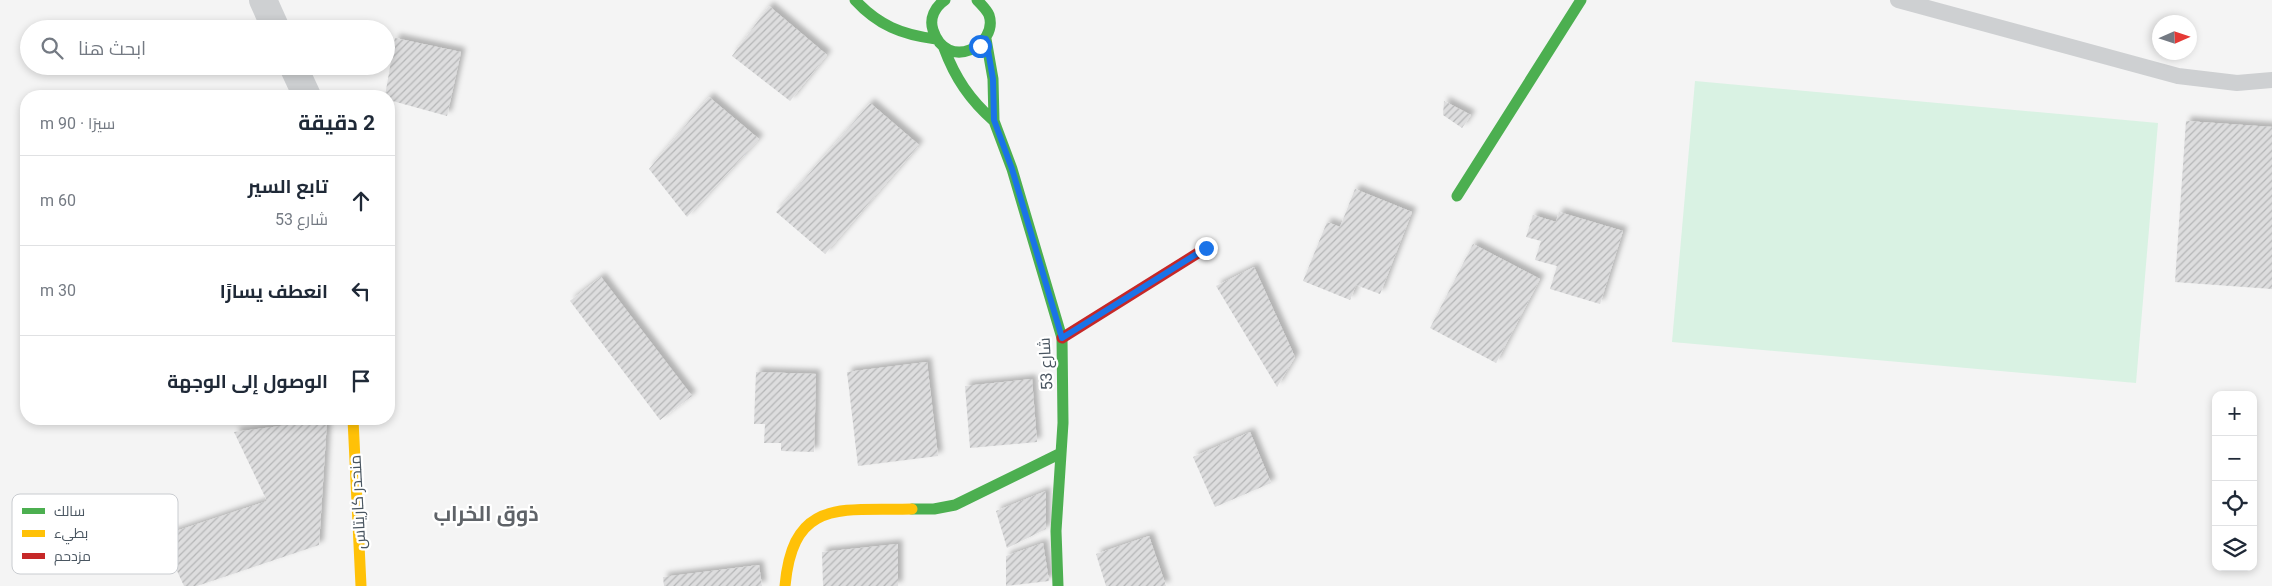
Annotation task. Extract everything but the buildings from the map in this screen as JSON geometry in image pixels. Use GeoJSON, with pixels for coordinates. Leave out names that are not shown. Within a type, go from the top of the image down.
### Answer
{"type":"FeatureCollection","features":[{"type":"Feature","properties":{"kind":"street"},"geometry":{"type":"LineString","coordinates":[[263,0],[272,20]]}},
{"type":"Feature","properties":{"kind":"street"},"geometry":{"type":"LineString","coordinates":[[856,0],[872,18],[892,30],[940,44],[962,53],[980,46],[986,39]]}},
{"type":"Feature","properties":{"kind":"street","name":"شارع 53"},"geometry":{"type":"LineString","coordinates":[[977,0],[984,5],[989,16],[990,28],[986,39],[993,79],[994,120],[1012,169],[1062,338],[1061,453],[1056,531],[1058,586]]}},
{"type":"Feature","properties":{"kind":"street"},"geometry":{"type":"LineString","coordinates":[[1458,196],[1581,0]]}},
{"type":"Feature","properties":{"kind":"street"},"geometry":{"type":"LineString","coordinates":[[937,2],[932,23],[950,69],[962,89],[976,106],[994,120]]}},
{"type":"Feature","properties":{"kind":"street"},"geometry":{"type":"LineString","coordinates":[[297,75],[304,90]]}},
{"type":"Feature","properties":{"kind":"street"},"geometry":{"type":"LineString","coordinates":[[1062,338],[1206,248]]}},
{"type":"Feature","properties":{"kind":"street","name":"منحدر كاريتاس"},"geometry":{"type":"LineString","coordinates":[[353,425],[361,586]]}},
{"type":"Feature","properties":{"kind":"street"},"geometry":{"type":"LineString","coordinates":[[785,586],[787,562],[793,539],[807,525],[822,515],[836,511],[934,509],[955,505],[1061,453]]}},
{"type":"Feature","properties":{"kind":"lane"},"geometry":{"type":"LineString","coordinates":[[1898,0],[2178,76],[2237,83],[2272,80]]}},
{"type":"Feature","properties":{"kind":"green space"},"geometry":{"type":"Polygon","coordinates":[[[1695,81],[2158,123],[2136,383],[1672,342],[1695,81]]]}},
{"type":"Feature","properties":{"kind":"traffic: fast"},"geometry":{"type":"LineString","coordinates":[[855,0],[873,16],[891,27],[912,35],[936,39]]}},
{"type":"Feature","properties":{"kind":"traffic: fast"},"geometry":{"type":"LineString","coordinates":[[945,0],[938,6],[932,17],[933,30],[940,43],[949,50],[960,52],[970,50],[979,44],[986,36],[990,26],[989,15],[977,0]]}},
{"type":"Feature","properties":{"kind":"traffic: fast"},"geometry":{"type":"LineString","coordinates":[[1457,196],[1581,0]]}},
{"type":"Feature","properties":{"kind":"traffic: fast"},"geometry":{"type":"LineString","coordinates":[[986,39],[993,79],[994,121],[1012,169],[1062,338],[1063,423],[1056,531],[1058,586]]}},
{"type":"Feature","properties":{"kind":"traffic: fast"},"geometry":{"type":"LineString","coordinates":[[944,48],[964,88],[994,121]]}},
{"type":"Feature","properties":{"kind":"traffic: fast"},"geometry":{"type":"LineString","coordinates":[[912,509],[934,509],[955,505],[1061,453]]}},
{"type":"Feature","properties":{"kind":"traffic: slow"},"geometry":{"type":"LineString","coordinates":[[353,425],[361,586]]}},
{"type":"Feature","properties":{"kind":"traffic: slow"},"geometry":{"type":"LineString","coordinates":[[785,586],[790,557],[798,537],[810,523],[825,515],[843,511],[912,509]]}},
{"type":"Feature","properties":{"kind":"traffic: jam"},"geometry":{"type":"LineString","coordinates":[[1062,338],[1206,248]]}},
{"type":"Feature","properties":{"kind":"district","name":"ذوق الخراب"},"geometry":{"type":"Point","coordinates":[486,514]}},
{"type":"Feature","properties":{"kind":"route"},"geometry":{"type":"LineString","coordinates":[[980,46],[986,39],[993,79],[994,120],[1012,169],[1062,338],[1206,248]]}}]}
